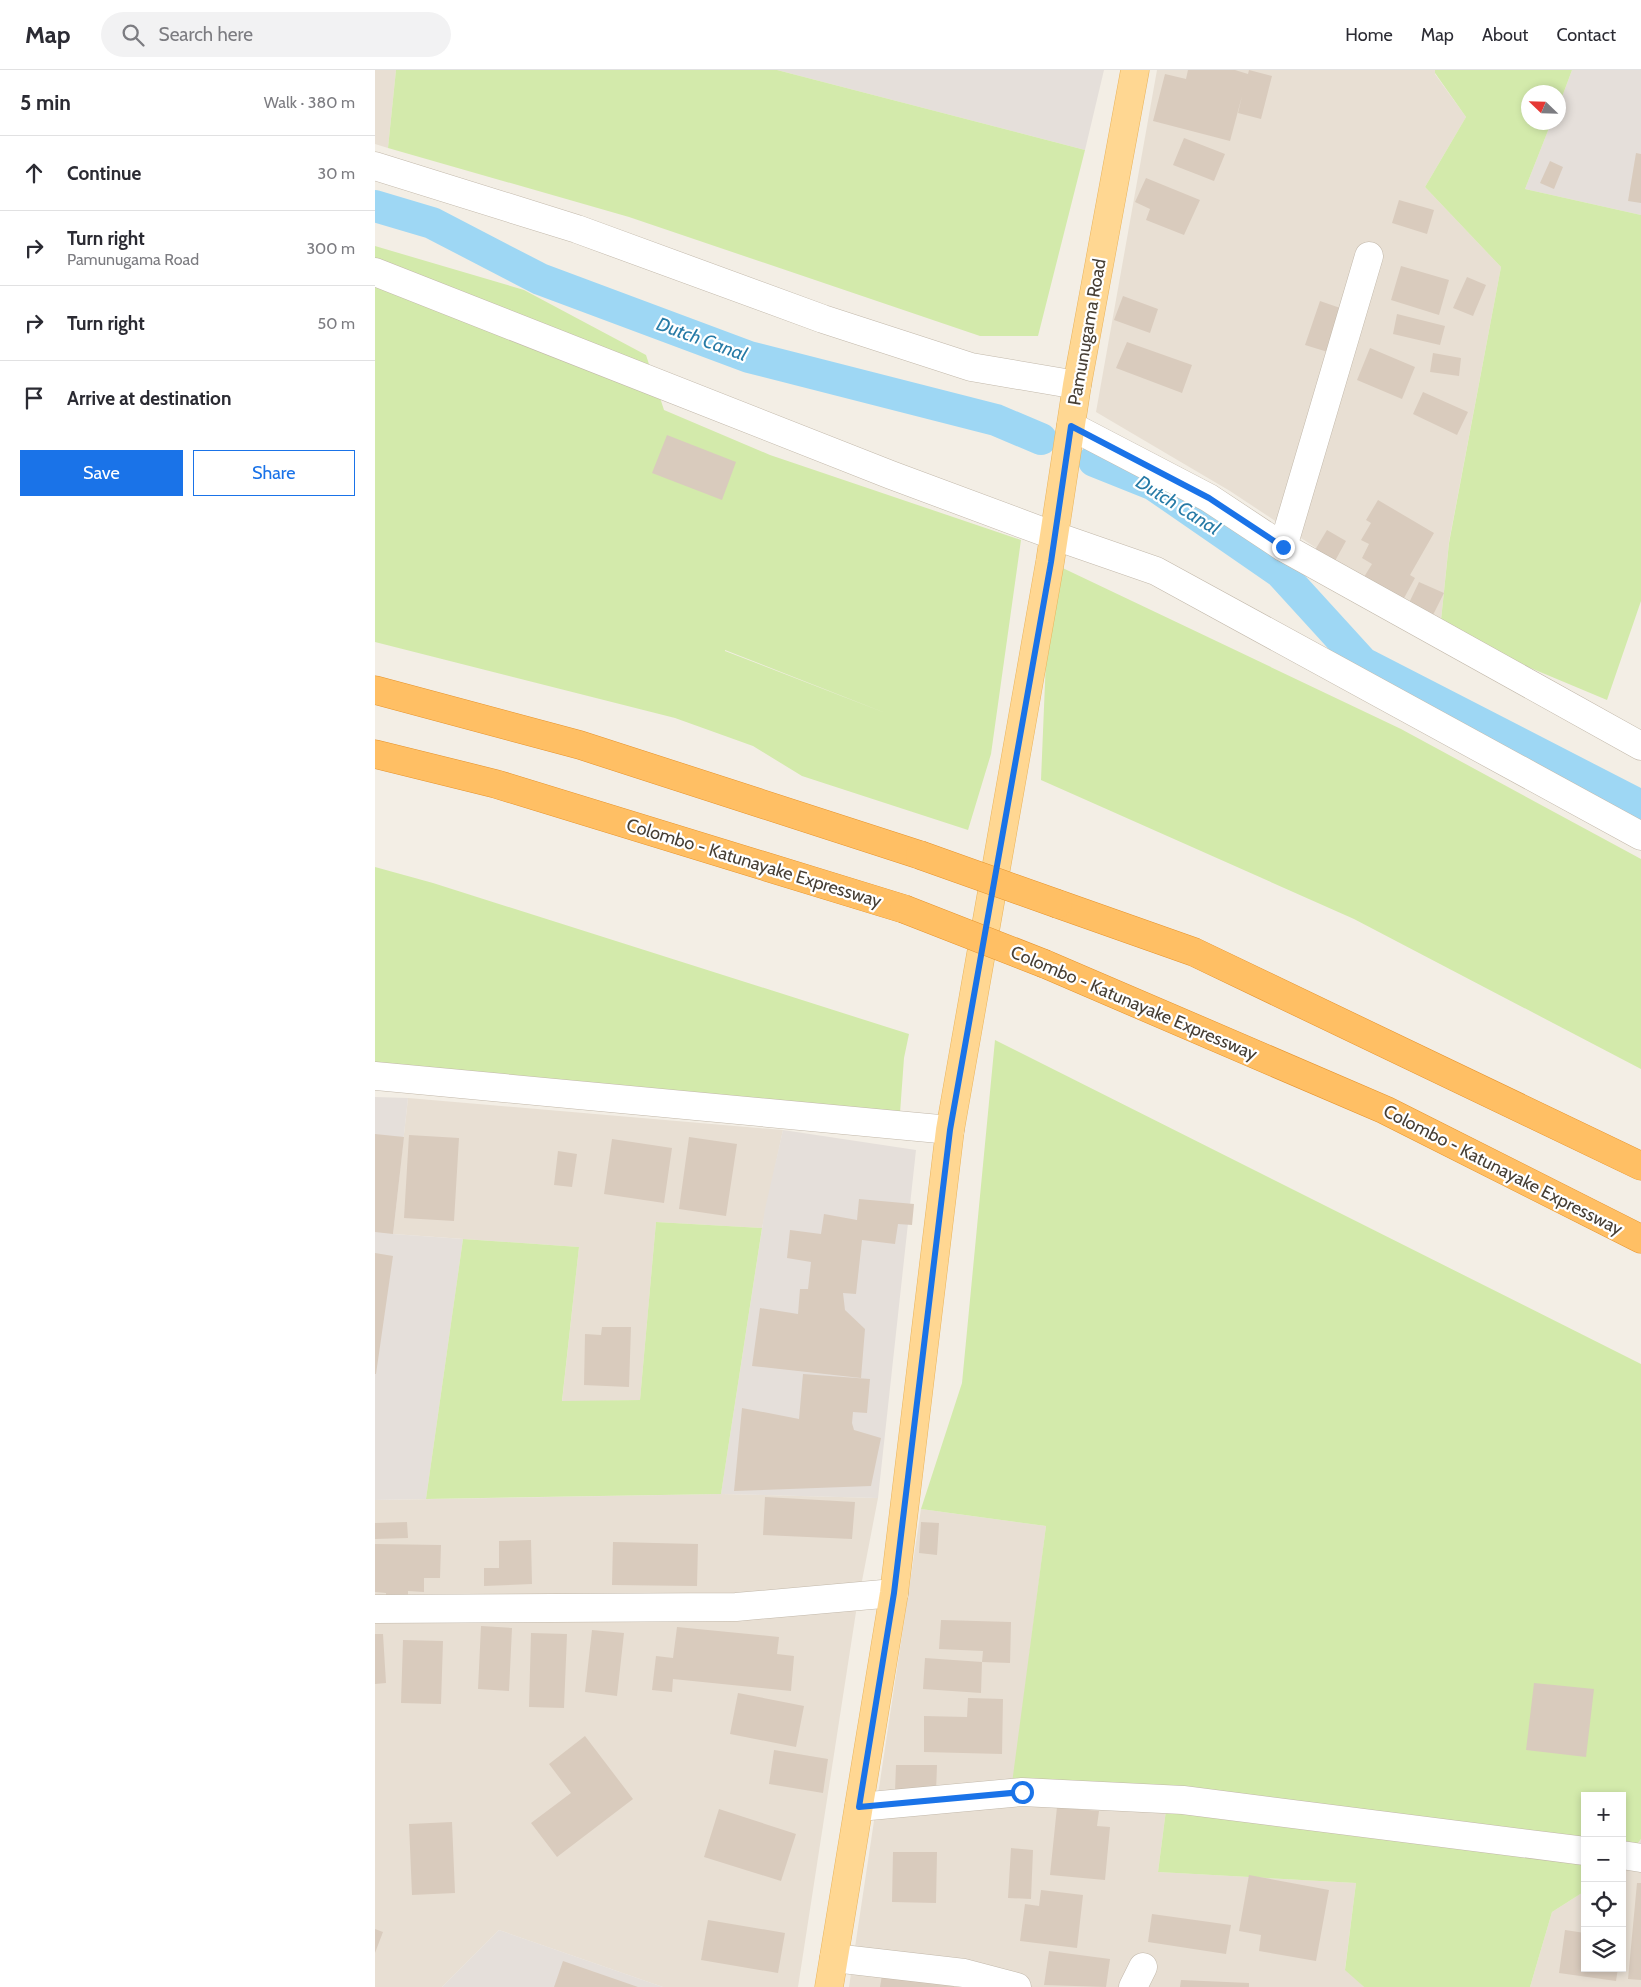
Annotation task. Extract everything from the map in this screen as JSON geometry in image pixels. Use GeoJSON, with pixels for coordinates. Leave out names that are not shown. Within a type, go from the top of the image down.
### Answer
{"type":"FeatureCollection","features":[{"type":"Feature","properties":{"kind":"highway"},"geometry":{"type":"LineString","coordinates":[[375,690],[580,745],[920,854],[1194,952],[1641,1166]]}},
{"type":"Feature","properties":{"kind":"highway","name":"Colombo - Katunayake Expressway"},"geometry":{"type":"LineString","coordinates":[[375,754],[496,784],[904,909],[1045,964],[1385,1110],[1641,1239]]}},
{"type":"Feature","properties":{"kind":"main road","name":"Pamunugama Road"},"geometry":{"type":"LineString","coordinates":[[829,1987],[894,1593],[950,1130],[1055,536],[1077,385],[1135,70]]}},
{"type":"Feature","properties":{"kind":"street"},"geometry":{"type":"LineString","coordinates":[[375,166],[577,229],[823,319],[971,367],[1077,385]]}},
{"type":"Feature","properties":{"kind":"street"},"geometry":{"type":"LineString","coordinates":[[1283,547],[1369,256]]}},
{"type":"Feature","properties":{"kind":"street"},"geometry":{"type":"LineString","coordinates":[[375,272],[891,474],[1055,536],[1156,571],[1641,836]]}},
{"type":"Feature","properties":{"kind":"street"},"geometry":{"type":"LineString","coordinates":[[1071,426],[1209,498],[1283,547],[1641,746]]}},
{"type":"Feature","properties":{"kind":"street"},"geometry":{"type":"LineString","coordinates":[[375,1076],[950,1130]]}},
{"type":"Feature","properties":{"kind":"street"},"geometry":{"type":"LineString","coordinates":[[375,1609],[736,1606],[894,1593]]}},
{"type":"Feature","properties":{"kind":"street"},"geometry":{"type":"LineString","coordinates":[[859,1807],[1022,1792],[1183,1800],[1581,1850]]}},
{"type":"Feature","properties":{"kind":"street"},"geometry":{"type":"LineString","coordinates":[[1626,1856],[1641,1858]]}},
{"type":"Feature","properties":{"kind":"street"},"geometry":{"type":"LineString","coordinates":[[833,1958],[963,1973],[1017,1987]]}},
{"type":"Feature","properties":{"kind":"shaded area"},"geometry":{"type":"Polygon","coordinates":[[[375,70],[396,70],[388,148],[375,144],[375,70]]]}},
{"type":"Feature","properties":{"kind":"shaded area"},"geometry":{"type":"Polygon","coordinates":[[[777,70],[1104,70],[1085,150],[777,70]]]}},
{"type":"Feature","properties":{"kind":"shaded area"},"geometry":{"type":"Polygon","coordinates":[[[1157,70],[1435,70],[1435,74],[1466,117],[1425,187],[1501,267],[1449,542],[1440,630],[1230,491],[1096,412],[1157,70]]]}},
{"type":"Feature","properties":{"kind":"shaded area"},"geometry":{"type":"Polygon","coordinates":[[[1572,70],[1641,70],[1641,215],[1525,189],[1548,130],[1566,130],[1566,86],[1572,70]]]}},
{"type":"Feature","properties":{"kind":"shaded area"},"geometry":{"type":"Polygon","coordinates":[[[375,1097],[408,1098],[393,1234],[463,1239],[426,1499],[375,1500],[375,1097]]]}},
{"type":"Feature","properties":{"kind":"shaded area"},"geometry":{"type":"Polygon","coordinates":[[[408,1098],[783,1130],[762,1228],[656,1222],[640,1400],[562,1402],[579,1247],[393,1234],[408,1098]]]}},
{"type":"Feature","properties":{"kind":"shaded area"},"geometry":{"type":"Polygon","coordinates":[[[783,1130],[916,1150],[878,1498],[721,1494],[765,1209],[783,1130]]]}},
{"type":"Feature","properties":{"kind":"shaded area"},"geometry":{"type":"Polygon","coordinates":[[[721,1494],[878,1498],[856,1612],[798,1987],[663,1987],[499,1930],[442,1987],[375,1987],[375,1500],[721,1494]]]}},
{"type":"Feature","properties":{"kind":"shaded area"},"geometry":{"type":"Polygon","coordinates":[[[921,1509],[1046,1526],[1010,1806],[1166,1810],[1158,1872],[1356,1883],[1345,1969],[1364,1987],[849,1987],[921,1509]]]}},
{"type":"Feature","properties":{"kind":"shaded area"},"geometry":{"type":"Polygon","coordinates":[[[1641,1839],[1641,1987],[1530,1987],[1552,1912],[1581,1894],[1581,1972],[1626,1972],[1626,1859],[1641,1839]]]}},
{"type":"Feature","properties":{"kind":"shaded area"},"geometry":{"type":"Polygon","coordinates":[[[499,1930],[663,1987],[442,1987],[499,1930]]]}},
{"type":"Feature","properties":{"kind":"green space"},"geometry":{"type":"Polygon","coordinates":[[[396,70],[777,70],[1085,150],[1038,336],[980,336],[629,217],[388,148],[396,70]]]}},
{"type":"Feature","properties":{"kind":"green space"},"geometry":{"type":"Polygon","coordinates":[[[1435,70],[1572,70],[1566,86],[1521,85],[1521,130],[1548,130],[1525,189],[1641,215],[1641,601],[1607,700],[1440,630],[1449,543],[1501,267],[1425,187],[1466,117],[1435,73],[1435,70]]]}},
{"type":"Feature","properties":{"kind":"green space"},"geometry":{"type":"Polygon","coordinates":[[[375,246],[524,290],[646,355],[664,410],[770,455],[1021,540],[991,754],[968,830],[802,776],[753,746],[675,718],[375,642],[375,246]],[[725,650],[725,651],[888,714],[725,650]]]}},
{"type":"Feature","properties":{"kind":"green space"},"geometry":{"type":"Polygon","coordinates":[[[1050,562],[1401,729],[1641,859],[1641,1069],[1354,919],[1041,780],[1050,562]]]}},
{"type":"Feature","properties":{"kind":"green space"},"geometry":{"type":"Polygon","coordinates":[[[375,867],[433,883],[909,1034],[904,1058],[900,1113],[375,1065],[375,867]]]}},
{"type":"Feature","properties":{"kind":"green space"},"geometry":{"type":"Polygon","coordinates":[[[995,1040],[1641,1364],[1641,1839],[1626,1859],[1626,1792],[1581,1792],[1581,1894],[1552,1912],[1530,1987],[1364,1987],[1345,1970],[1356,1883],[1158,1872],[1166,1810],[1009,1806],[1046,1526],[921,1509],[962,1383],[995,1040]]]}},
{"type":"Feature","properties":{"kind":"green space"},"geometry":{"type":"Polygon","coordinates":[[[656,1222],[762,1228],[721,1494],[426,1499],[463,1239],[579,1247],[562,1401],[640,1400],[656,1222]]]}},
{"type":"Feature","properties":{"kind":"building"},"geometry":{"type":"Polygon","coordinates":[[[1188,70],[1235,70],[1248,74],[1249,70],[1272,76],[1261,119],[1238,113],[1242,96],[1230,141],[1153,121],[1165,74],[1186,79],[1188,70]]]}},
{"type":"Feature","properties":{"kind":"building"},"geometry":{"type":"Polygon","coordinates":[[[1184,138],[1225,154],[1214,181],[1173,165],[1184,138]]]}},
{"type":"Feature","properties":{"kind":"building"},"geometry":{"type":"Polygon","coordinates":[[[1636,153],[1641,154],[1641,203],[1628,201],[1636,153]]]}},
{"type":"Feature","properties":{"kind":"building"},"geometry":{"type":"Polygon","coordinates":[[[1550,161],[1563,167],[1554,189],[1540,183],[1550,161]]]}},
{"type":"Feature","properties":{"kind":"building"},"geometry":{"type":"Polygon","coordinates":[[[1146,178],[1200,200],[1184,235],[1146,220],[1150,209],[1135,202],[1146,178]]]}},
{"type":"Feature","properties":{"kind":"building"},"geometry":{"type":"Polygon","coordinates":[[[1399,200],[1434,210],[1427,234],[1392,223],[1399,200]]]}},
{"type":"Feature","properties":{"kind":"building"},"geometry":{"type":"Polygon","coordinates":[[[1401,266],[1449,280],[1439,315],[1391,300],[1401,266]]]}},
{"type":"Feature","properties":{"kind":"building"},"geometry":{"type":"Polygon","coordinates":[[[1467,277],[1486,285],[1473,316],[1453,308],[1467,277]]]}},
{"type":"Feature","properties":{"kind":"building"},"geometry":{"type":"Polygon","coordinates":[[[1123,296],[1158,309],[1150,333],[1114,320],[1123,296]]]}},
{"type":"Feature","properties":{"kind":"building"},"geometry":{"type":"Polygon","coordinates":[[[1320,301],[1346,310],[1331,353],[1305,345],[1320,301]]]}},
{"type":"Feature","properties":{"kind":"building"},"geometry":{"type":"Polygon","coordinates":[[[1397,314],[1445,326],[1440,345],[1393,334],[1397,314]]]}},
{"type":"Feature","properties":{"kind":"building"},"geometry":{"type":"Polygon","coordinates":[[[1127,342],[1192,365],[1182,393],[1116,368],[1127,342]]]}},
{"type":"Feature","properties":{"kind":"building"},"geometry":{"type":"Polygon","coordinates":[[[1370,348],[1415,367],[1402,399],[1357,380],[1370,348]]]}},
{"type":"Feature","properties":{"kind":"building"},"geometry":{"type":"Polygon","coordinates":[[[1433,353],[1461,358],[1459,376],[1430,372],[1433,353]]]}},
{"type":"Feature","properties":{"kind":"building"},"geometry":{"type":"Polygon","coordinates":[[[1423,392],[1468,412],[1457,435],[1413,414],[1423,392]]]}},
{"type":"Feature","properties":{"kind":"building"},"geometry":{"type":"Polygon","coordinates":[[[667,435],[736,462],[722,500],[652,473],[667,435]]]}},
{"type":"Feature","properties":{"kind":"building"},"geometry":{"type":"Polygon","coordinates":[[[1378,500],[1434,533],[1410,575],[1415,578],[1403,600],[1364,577],[1372,564],[1362,558],[1369,544],[1361,540],[1371,523],[1366,520],[1378,500]]]}},
{"type":"Feature","properties":{"kind":"building"},"geometry":{"type":"Polygon","coordinates":[[[1327,530],[1346,541],[1335,561],[1315,550],[1327,530]]]}},
{"type":"Feature","properties":{"kind":"building"},"geometry":{"type":"Polygon","coordinates":[[[1419,582],[1444,593],[1432,617],[1408,605],[1419,582]]]}},
{"type":"Feature","properties":{"kind":"building"},"geometry":{"type":"Polygon","coordinates":[[[375,1134],[404,1137],[393,1234],[375,1232],[375,1134]]]}},
{"type":"Feature","properties":{"kind":"building"},"geometry":{"type":"Polygon","coordinates":[[[409,1135],[459,1138],[454,1221],[404,1218],[409,1135]]]}},
{"type":"Feature","properties":{"kind":"building"},"geometry":{"type":"Polygon","coordinates":[[[689,1137],[737,1144],[726,1216],[679,1209],[689,1137]]]}},
{"type":"Feature","properties":{"kind":"building"},"geometry":{"type":"Polygon","coordinates":[[[612,1139],[672,1148],[664,1203],[604,1194],[612,1139]]]}},
{"type":"Feature","properties":{"kind":"building"},"geometry":{"type":"Polygon","coordinates":[[[558,1151],[577,1154],[572,1187],[554,1185],[558,1151]]]}},
{"type":"Feature","properties":{"kind":"building"},"geometry":{"type":"Polygon","coordinates":[[[859,1199],[914,1204],[912,1225],[898,1224],[895,1244],[862,1240],[856,1294],[843,1293],[845,1310],[865,1329],[861,1378],[752,1366],[760,1308],[798,1314],[800,1289],[808,1289],[811,1262],[787,1258],[790,1230],[821,1234],[824,1214],[857,1220],[859,1199]]]}},
{"type":"Feature","properties":{"kind":"building"},"geometry":{"type":"Polygon","coordinates":[[[375,1253],[393,1256],[376,1374],[375,1374],[375,1253]]]}},
{"type":"Feature","properties":{"kind":"building"},"geometry":{"type":"Polygon","coordinates":[[[602,1327],[631,1327],[629,1387],[584,1385],[585,1334],[601,1335],[602,1327]]]}},
{"type":"Feature","properties":{"kind":"building"},"geometry":{"type":"Polygon","coordinates":[[[803,1374],[870,1379],[867,1413],[853,1412],[852,1423],[854,1430],[881,1438],[871,1486],[734,1491],[742,1408],[799,1419],[803,1374]]]}},
{"type":"Feature","properties":{"kind":"building"},"geometry":{"type":"Polygon","coordinates":[[[765,1497],[855,1502],[852,1539],[763,1535],[765,1497]]]}},
{"type":"Feature","properties":{"kind":"building"},"geometry":{"type":"Polygon","coordinates":[[[407,1522],[408,1538],[375,1539],[375,1523],[407,1522]]]}},
{"type":"Feature","properties":{"kind":"building"},"geometry":{"type":"Polygon","coordinates":[[[921,1522],[939,1523],[937,1555],[919,1553],[921,1522]]]}},
{"type":"Feature","properties":{"kind":"building"},"geometry":{"type":"Polygon","coordinates":[[[531,1540],[532,1584],[484,1586],[484,1568],[499,1568],[499,1541],[531,1540]]]}},
{"type":"Feature","properties":{"kind":"building"},"geometry":{"type":"Polygon","coordinates":[[[613,1542],[698,1544],[697,1586],[612,1585],[613,1542]]]}},
{"type":"Feature","properties":{"kind":"building"},"geometry":{"type":"Polygon","coordinates":[[[375,1544],[441,1545],[440,1578],[424,1578],[424,1592],[408,1591],[408,1600],[386,1600],[386,1593],[375,1592],[375,1544]]]}},
{"type":"Feature","properties":{"kind":"building"},"geometry":{"type":"Polygon","coordinates":[[[941,1620],[1011,1622],[1010,1663],[982,1662],[983,1651],[939,1649],[941,1620]]]}},
{"type":"Feature","properties":{"kind":"building"},"geometry":{"type":"Polygon","coordinates":[[[481,1626],[512,1628],[509,1691],[478,1689],[481,1626]]]}},
{"type":"Feature","properties":{"kind":"building"},"geometry":{"type":"Polygon","coordinates":[[[677,1627],[779,1637],[777,1654],[794,1656],[791,1691],[673,1679],[672,1692],[652,1690],[656,1656],[673,1658],[677,1627]]]}},
{"type":"Feature","properties":{"kind":"building"},"geometry":{"type":"Polygon","coordinates":[[[592,1630],[624,1633],[617,1696],[585,1692],[592,1630]]]}},
{"type":"Feature","properties":{"kind":"building"},"geometry":{"type":"Polygon","coordinates":[[[531,1633],[567,1634],[564,1708],[529,1707],[531,1633]]]}},
{"type":"Feature","properties":{"kind":"building"},"geometry":{"type":"Polygon","coordinates":[[[375,1634],[383,1634],[386,1683],[375,1684],[375,1634]]]}},
{"type":"Feature","properties":{"kind":"building"},"geometry":{"type":"Polygon","coordinates":[[[403,1640],[443,1641],[441,1704],[401,1703],[403,1640]]]}},
{"type":"Feature","properties":{"kind":"building"},"geometry":{"type":"Polygon","coordinates":[[[925,1658],[982,1662],[981,1693],[923,1689],[925,1658]]]}},
{"type":"Feature","properties":{"kind":"building"},"geometry":{"type":"Polygon","coordinates":[[[1534,1683],[1594,1689],[1586,1757],[1526,1750],[1534,1683]]]}},
{"type":"Feature","properties":{"kind":"building"},"geometry":{"type":"Polygon","coordinates":[[[738,1693],[804,1706],[796,1747],[730,1734],[738,1693]]]}},
{"type":"Feature","properties":{"kind":"building"},"geometry":{"type":"Polygon","coordinates":[[[968,1698],[1003,1699],[1002,1754],[924,1752],[924,1716],[967,1717],[968,1698]]]}},
{"type":"Feature","properties":{"kind":"building"},"geometry":{"type":"Polygon","coordinates":[[[585,1736],[633,1799],[557,1857],[531,1823],[571,1793],[549,1764],[585,1736]]]}},
{"type":"Feature","properties":{"kind":"building"},"geometry":{"type":"Polygon","coordinates":[[[774,1750],[828,1759],[823,1793],[769,1784],[774,1750]]]}},
{"type":"Feature","properties":{"kind":"building"},"geometry":{"type":"Polygon","coordinates":[[[896,1765],[937,1765],[936,1792],[895,1791],[896,1765]]]}},
{"type":"Feature","properties":{"kind":"building"},"geometry":{"type":"Polygon","coordinates":[[[1057,1807],[1099,1811],[1097,1826],[1110,1827],[1105,1880],[1050,1875],[1057,1807]]]}},
{"type":"Feature","properties":{"kind":"building"},"geometry":{"type":"Polygon","coordinates":[[[719,1809],[796,1834],[781,1881],[704,1857],[719,1809]]]}},
{"type":"Feature","properties":{"kind":"building"},"geometry":{"type":"Polygon","coordinates":[[[452,1822],[455,1893],[412,1895],[409,1824],[452,1822]]]}},
{"type":"Feature","properties":{"kind":"building"},"geometry":{"type":"Polygon","coordinates":[[[1011,1848],[1033,1850],[1031,1899],[1008,1898],[1011,1848]]]}},
{"type":"Feature","properties":{"kind":"building"},"geometry":{"type":"Polygon","coordinates":[[[893,1852],[937,1852],[936,1903],[892,1902],[893,1852]]]}},
{"type":"Feature","properties":{"kind":"building"},"geometry":{"type":"Polygon","coordinates":[[[1249,1875],[1329,1890],[1316,1961],[1259,1951],[1261,1935],[1239,1931],[1249,1875]]]}},
{"type":"Feature","properties":{"kind":"building"},"geometry":{"type":"Polygon","coordinates":[[[1637,1883],[1641,1883],[1641,1980],[1628,1979],[1637,1883]]]}},
{"type":"Feature","properties":{"kind":"building"},"geometry":{"type":"Polygon","coordinates":[[[1041,1890],[1083,1895],[1077,1948],[1020,1941],[1025,1904],[1039,1906],[1041,1890]]]}},
{"type":"Feature","properties":{"kind":"building"},"geometry":{"type":"Polygon","coordinates":[[[1152,1914],[1231,1925],[1226,1954],[1148,1942],[1152,1914]]]}},
{"type":"Feature","properties":{"kind":"building"},"geometry":{"type":"Polygon","coordinates":[[[708,1920],[785,1933],[778,1973],[701,1960],[708,1920]]]}},
{"type":"Feature","properties":{"kind":"building"},"geometry":{"type":"Polygon","coordinates":[[[375,1929],[383,1932],[375,1953],[375,1929]]]}},
{"type":"Feature","properties":{"kind":"building"},"geometry":{"type":"Polygon","coordinates":[[[1565,1930],[1581,1932],[1581,1972],[1617,1972],[1616,1981],[1559,1973],[1565,1930]]]}},
{"type":"Feature","properties":{"kind":"building"},"geometry":{"type":"Polygon","coordinates":[[[1049,1951],[1110,1959],[1106,1987],[1044,1985],[1049,1951]]]}},
{"type":"Feature","properties":{"kind":"building"},"geometry":{"type":"Polygon","coordinates":[[[563,1961],[638,1987],[554,1987],[563,1961]]]}},
{"type":"Feature","properties":{"kind":"building"},"geometry":{"type":"Polygon","coordinates":[[[882,1975],[954,1986],[954,1987],[880,1987],[882,1975]]]}},
{"type":"Feature","properties":{"kind":"building"},"geometry":{"type":"Polygon","coordinates":[[[1181,1980],[1249,1983],[1249,1987],[1180,1987],[1181,1980]]]}},
{"type":"Feature","properties":{"kind":"waterway","name":"Dutch Canal"},"geometry":{"type":"LineString","coordinates":[[375,206],[432,223],[540,279],[749,357],[996,420],[1041,439]]}},
{"type":"Feature","properties":{"kind":"waterway","name":"Dutch Canal"},"geometry":{"type":"LineString","coordinates":[[1094,461],[1154,485],[1280,572],[1363,663],[1641,806]]}},
{"type":"Feature","properties":{"kind":"route"},"geometry":{"type":"LineString","coordinates":[[1022,1792],[859,1807],[894,1593],[950,1130],[1051,562],[1071,426],[1209,498],[1283,547]]}}]}
